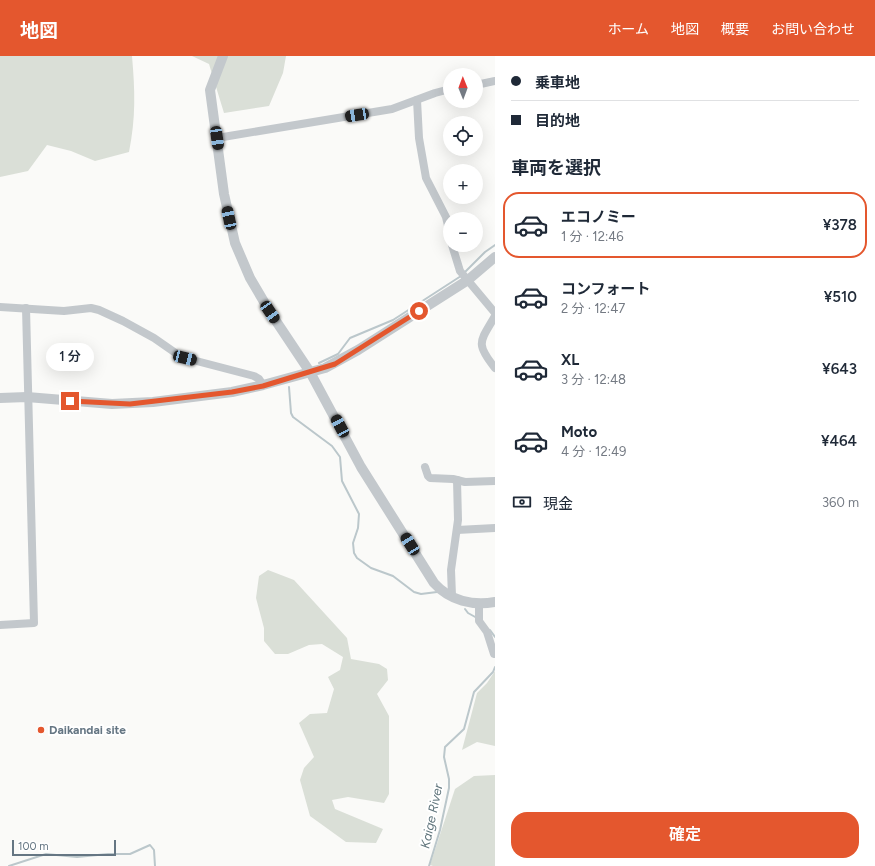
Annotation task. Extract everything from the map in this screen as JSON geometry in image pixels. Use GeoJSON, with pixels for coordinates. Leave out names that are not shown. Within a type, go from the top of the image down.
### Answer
{"type":"FeatureCollection","features":[{"type":"Feature","properties":{"kind":"street"},"geometry":{"type":"LineString","coordinates":[[223,56],[210,90],[224,194],[235,243],[250,278],[270,312],[310,372],[362,467],[434,583],[441,590],[462,602],[479,604],[495,602]]}},
{"type":"Feature","properties":{"kind":"street"},"geometry":{"type":"LineString","coordinates":[[483,84],[495,81]]}},
{"type":"Feature","properties":{"kind":"street"},"geometry":{"type":"LineString","coordinates":[[217,138],[392,109],[443,91]]}},
{"type":"Feature","properties":{"kind":"street"},"geometry":{"type":"LineString","coordinates":[[417,100],[419,138],[426,178],[443,212]]}},
{"type":"Feature","properties":{"kind":"street"},"geometry":{"type":"LineString","coordinates":[[454,252],[460,271],[495,313]]}},
{"type":"Feature","properties":{"kind":"street"},"geometry":{"type":"LineString","coordinates":[[0,398],[27,397],[130,404],[232,392],[263,386],[335,364],[468,280],[495,257]]}},
{"type":"Feature","properties":{"kind":"street"},"geometry":{"type":"LineString","coordinates":[[0,307],[64,311],[90,308],[99,310],[123,320],[154,338],[176,354],[254,376],[259,379],[263,386]]}},
{"type":"Feature","properties":{"kind":"street"},"geometry":{"type":"LineString","coordinates":[[0,625],[34,623],[27,397],[26,308]]}},
{"type":"Feature","properties":{"kind":"street"},"geometry":{"type":"LineString","coordinates":[[495,316],[482,337],[481,342],[484,354],[495,368]]}},
{"type":"Feature","properties":{"kind":"street"},"geometry":{"type":"LineString","coordinates":[[425,467],[430,478],[465,482],[495,481]]}},
{"type":"Feature","properties":{"kind":"street"},"geometry":{"type":"LineString","coordinates":[[452,596],[451,570],[457,530],[457,480]]}},
{"type":"Feature","properties":{"kind":"street"},"geometry":{"type":"LineString","coordinates":[[457,530],[495,528]]}},
{"type":"Feature","properties":{"kind":"street"},"geometry":{"type":"LineString","coordinates":[[479,604],[479,618],[487,632],[494,654]]}},
{"type":"Feature","properties":{"kind":"shaded area"},"geometry":{"type":"Polygon","coordinates":[[[0,56],[132,56],[134,104],[133,127],[129,152],[95,161],[71,151],[47,145],[28,171],[0,177],[0,56]]]}},
{"type":"Feature","properties":{"kind":"shaded area"},"geometry":{"type":"Polygon","coordinates":[[[192,56],[286,56],[283,73],[269,106],[224,113],[209,64],[192,56]]]}},
{"type":"Feature","properties":{"kind":"shaded area"},"geometry":{"type":"Polygon","coordinates":[[[268,570],[294,580],[347,638],[351,659],[379,664],[387,669],[388,680],[377,694],[389,716],[389,794],[384,803],[348,797],[332,800],[335,809],[383,829],[376,843],[346,842],[310,816],[300,780],[304,768],[314,757],[299,723],[310,714],[327,713],[334,689],[328,677],[340,670],[343,657],[322,644],[309,645],[288,654],[275,654],[264,641],[264,628],[256,598],[259,576],[268,570]]]}},
{"type":"Feature","properties":{"kind":"shaded area"},"geometry":{"type":"Polygon","coordinates":[[[495,671],[495,746],[477,742],[462,750],[477,693],[487,683],[495,671]]]}},
{"type":"Feature","properties":{"kind":"shaded area"},"geometry":{"type":"Polygon","coordinates":[[[495,775],[495,866],[430,865],[455,789],[474,776],[495,775]]]}},
{"type":"Feature","properties":{"kind":"waterway","name":"Kaige River"},"geometry":{"type":"LineString","coordinates":[[464,273],[485,252],[495,245]]}},
{"type":"Feature","properties":{"kind":"waterway","name":"Kaige River"},"geometry":{"type":"LineString","coordinates":[[319,363],[338,354],[350,338],[393,320],[461,276]]}},
{"type":"Feature","properties":{"kind":"waterway","name":"Kaige River"},"geometry":{"type":"LineString","coordinates":[[289,387],[291,413],[293,417],[332,446],[340,457],[342,481],[359,514],[358,528],[353,543],[354,553],[357,558],[371,568],[393,576],[414,592],[421,594],[437,592]]}},
{"type":"Feature","properties":{"kind":"waterway","name":"Kaige River"},"geometry":{"type":"LineString","coordinates":[[465,609],[468,613],[477,618]]}},
{"type":"Feature","properties":{"kind":"waterway","name":"Kaige River"},"geometry":{"type":"LineString","coordinates":[[490,630],[495,637]]}},
{"type":"Feature","properties":{"kind":"waterway","name":"Kaige River"},"geometry":{"type":"LineString","coordinates":[[429,866],[440,830],[449,788],[449,779],[444,757],[445,747],[464,729],[474,692],[493,672],[495,667]]}},
{"type":"Feature","properties":{"kind":"waterway"},"geometry":{"type":"LineString","coordinates":[[9,866],[46,854],[77,857],[108,854],[130,854],[150,845],[154,850],[155,866]]}},
{"type":"Feature","properties":{"kind":"place","name":"Daikandai site"},"geometry":{"type":"Point","coordinates":[41,730]}},
{"type":"Feature","properties":{"kind":"route"},"geometry":{"type":"LineString","coordinates":[[70,401],[130,404],[232,392],[263,386],[335,364],[419,311]]}}]}
